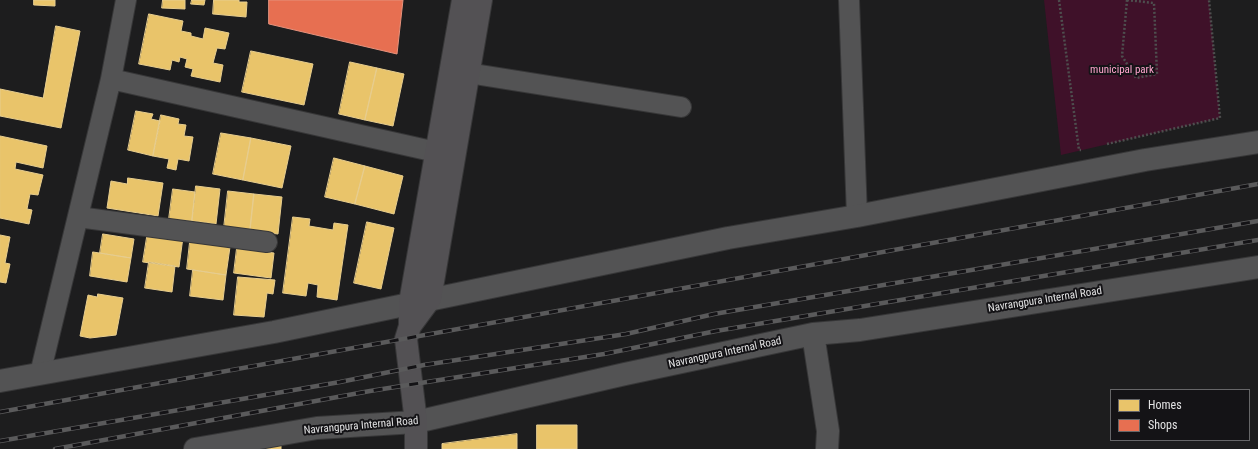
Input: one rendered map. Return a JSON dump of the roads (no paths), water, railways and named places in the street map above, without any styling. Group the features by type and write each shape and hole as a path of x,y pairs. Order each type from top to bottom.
{"main road":[{"path":"420,301 436,152 463,0"},
{"path":"416,449 416,422 406,338 420,301 468,73 481,0"}],"street":[{"path":"40,374 111,79 126,0"},
{"path":"849,0 857,216"},
{"path":"468,73 681,107"},
{"path":"111,79 436,152"},
{"path":"0,381 274,332 728,238 857,216 1145,160 1258,142"},
{"path":"78,217 267,242"},
{"name":"Navrangpura Internal Road","path":"195,449 316,428 416,422 625,374 813,334 860,330 1258,267"},
{"path":"813,334 828,431 827,449"}],"railway":[{"path":"0,412 1258,184"},
{"path":"0,441 340,382 424,365 626,334 714,314 1258,221"},
{"path":"55,449 370,391 604,354 716,331 1258,240"}],"park label":[{"name":"municipal park","path":"1122,70"}]}
